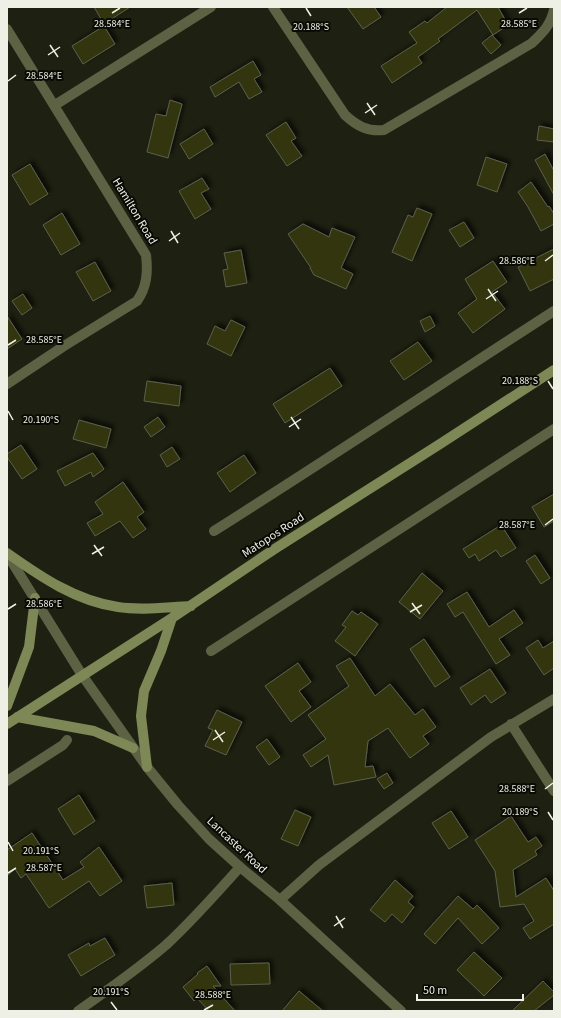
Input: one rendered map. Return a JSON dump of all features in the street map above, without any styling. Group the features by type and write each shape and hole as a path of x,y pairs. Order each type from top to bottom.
{"main road":[{"name":"Matopos Road","path":"7,724 191,606 272,550 554,370"},
{"path":"7,553 38,575 70,593 103,604 138,609 191,606"},
{"path":"7,706 30,647 35,598"},
{"path":"147,766 141,716 144,691 158,660 172,618"},
{"path":"17,717 94,731 133,748"}],"street":[{"path":"55,105 210,7"},
{"path":"273,7 345,115 362,127 375,131 384,130 532,43 551,22 554,10"},
{"name":"Hamilton Road","path":"7,29 146,255 148,267 147,279 143,292 137,301 64,346 7,384"},
{"path":"214,531 302,476 386,419 554,311"},
{"path":"211,651 554,429"},
{"name":"Lancaster Road","path":"7,553 82,675 133,748 178,805 209,839 280,900 401,1011"},
{"path":"280,900 319,865 485,741 554,699"},
{"path":"511,724 554,791"},
{"path":"7,781 63,745 67,740"},
{"path":"79,1011 130,974 166,944 203,908 240,867"}],"building":[{"path":"94,7 130,7 104,24"},
{"path":"347,7 374,7 381,17 363,29"},
{"path":"447,7 498,7 508,25 493,35 477,10 438,39 440,41 418,57 422,63 392,83 381,66 417,43 409,32 425,21 427,23"},
{"path":"104,26 115,44 83,64 72,46"},
{"path":"492,35 501,45 491,54 482,43"},
{"path":"253,61 261,75 254,79 262,92 249,99 239,82 215,97 210,87"},
{"path":"170,100 182,104 168,158 147,152 156,114 166,116"},
{"path":"286,122 296,138 291,141 302,156 287,166 266,135"},
{"path":"539,126 554,129 554,142 537,140"},
{"path":"204,129 213,144 189,159 180,144"},
{"path":"545,154 554,171 554,195 535,160"},
{"path":"486,157 507,164 497,192 477,185"},
{"path":"30,164 48,194 30,205 12,175"},
{"path":"202,178 209,189 201,193 211,209 195,219 179,191"},
{"path":"531,182 554,214 554,224 541,231 518,192"},
{"path":"417,208 432,214 412,261 392,252 408,215 413,217"},
{"path":"62,213 80,244 61,255 43,225"},
{"path":"464,222 474,238 460,247 449,230"},
{"path":"303,224 329,237 332,228 355,237 341,268 353,274 346,289 314,275 311,268 288,234"},
{"path":"554,249 554,279 530,291 518,267"},
{"path":"241,250 247,283 226,287 223,270 228,269 224,253"},
{"path":"493,261 507,282 492,292 505,309 473,333 458,313 477,299 465,279"},
{"path":"95,262 111,291 93,301 76,272"},
{"path":"23,294 32,308 22,315 12,301"},
{"path":"7,316 22,339 7,349"},
{"path":"430,316 435,326 425,332 420,321"},
{"path":"231,320 245,327 231,356 207,344 215,326 225,331"},
{"path":"418,342 432,361 404,380 390,361"},
{"path":"330,368 342,386 285,423 273,404"},
{"path":"147,381 181,386 179,406 144,401"},
{"path":"158,417 165,427 151,437 144,427"},
{"path":"79,420 111,429 106,448 73,439"},
{"path":"21,445 37,469 22,479 7,457 7,454"},
{"path":"172,447 180,459 167,467 160,455"},
{"path":"93,453 104,469 93,477 91,472 65,486 57,471"},
{"path":"244,455 256,473 230,492 217,473"},
{"path":"123,482 144,512 137,517 146,529 133,538 120,521 95,536 87,523 103,514 95,502"},
{"path":"554,494 554,521 544,527 532,507"},
{"path":"501,525 516,548 501,557 496,550 479,561 475,554 469,558 463,549"},
{"path":"535,555 550,578 541,584 526,561"},
{"path":"422,573 443,591 420,619 399,602"},
{"path":"467,592 489,627 514,610 523,623 499,639 510,655 496,664 463,612 455,617 447,604"},
{"path":"352,611 358,615 361,612 378,624 355,656 335,641 346,627 342,625"},
{"path":"424,639 450,677 435,687 410,649"},
{"path":"538,640 543,648 554,641 554,668 544,675 526,648"},
{"path":"350,658 375,696 390,684 415,715 423,709 436,727 423,736 429,744 410,758 388,728 368,741 365,767 373,766 376,777 334,785 328,755 311,767 303,755 326,739 308,715 349,686 336,666"},
{"path":"298,663 311,682 299,691 311,707 291,722 265,686"},
{"path":"490,669 506,693 491,703 485,695 471,705 460,688"},
{"path":"217,710 242,722 226,755 205,746 213,730 208,728"},
{"path":"267,739 280,757 269,765 256,747"},
{"path":"387,773 393,783 384,789 377,779"},
{"path":"79,795 95,821 74,835 58,809"},
{"path":"295,810 311,817 298,846 281,839"},
{"path":"451,811 468,837 449,849 432,823"},
{"path":"511,816 528,842 536,837 542,846 535,851 537,855 513,870 516,897 546,878 554,891 554,924 530,939 523,928 534,921 524,904 500,907 495,871 475,840"},
{"path":"32,833 63,880 84,867 80,862 99,847 122,881 100,896 89,881 49,908 26,874 21,878 15,869 7,876 7,850"},
{"path":"395,880 413,896 408,902 414,907 402,923 392,914 385,922 370,910"},
{"path":"172,883 174,905 147,908 144,886"},
{"path":"458,896 473,909 477,905 499,928 482,944 458,918 435,944 424,934"},
{"path":"105,938 115,955 81,976 68,955 89,943 90,946"},
{"path":"474,952 502,978 484,996 457,970"},
{"path":"269,963 270,984 231,985 230,964"},
{"path":"207,966 221,986 213,986 235,1011 209,1011 197,998 194,1001 183,987 198,974 197,973"},
{"path":"543,981 554,992 554,995 534,1011 512,1011"},
{"path":"299,991 323,1011 282,1011"}]}
